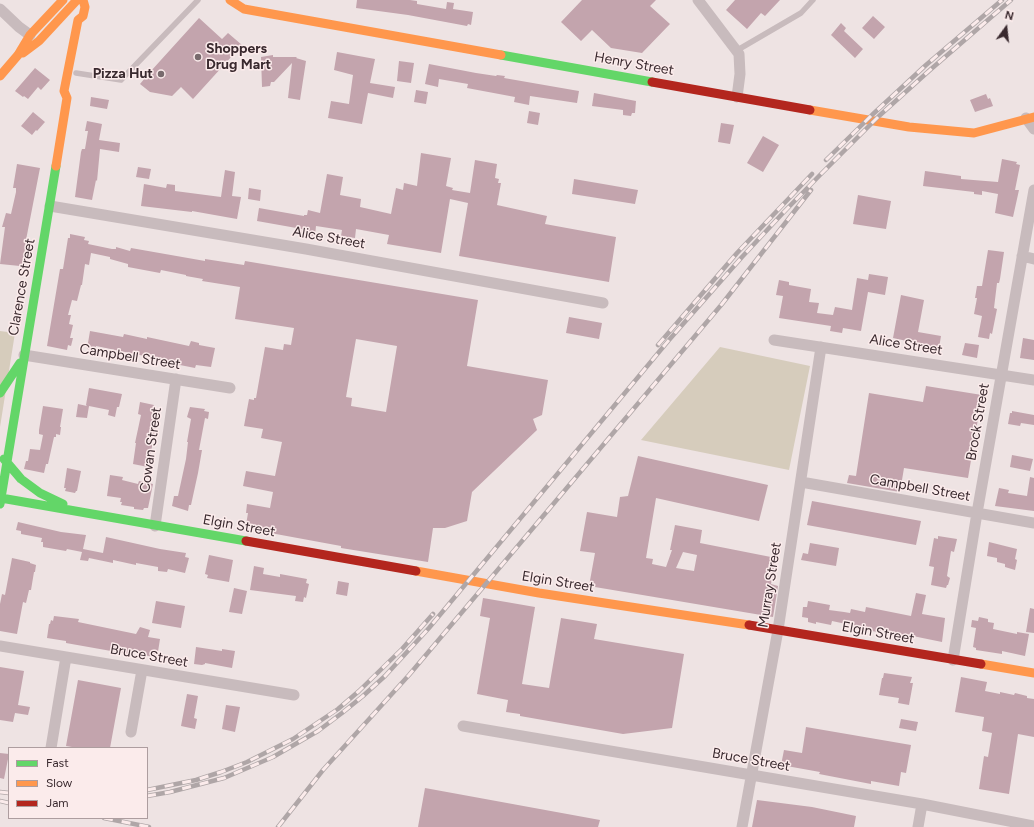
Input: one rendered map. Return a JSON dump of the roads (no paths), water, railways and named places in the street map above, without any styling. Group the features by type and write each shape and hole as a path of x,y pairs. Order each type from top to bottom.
{"main road":[{"path":"0,76 18,55 30,35 63,0"},
{"path":"18,55 39,42 77,0"},
{"name":"Clarence Street","path":"67,98 73,93 85,22 83,16 85,7 83,0"},
{"name":"Henry Street","path":"230,0 244,9 772,104 911,127 974,133 1030,118"},
{"name":"Clarence Street","path":"0,499 67,98 64,91 78,20 83,16"},
{"path":"0,393 24,355"},
{"name":"Elgin Street","path":"0,452 6,464 21,479 40,493 78,512"},
{"name":"Elgin Street","path":"0,499 362,561 539,594 778,630 1034,673"}],"street":[{"path":"698,0 739,54 740,74 737,97"},
{"path":"0,9 30,35"},
{"path":"1030,118 1034,129"},
{"name":"Brock Street","path":"953,660 977,513 1034,190"},
{"name":"Alice Street","path":"50,206 299,248 603,303"},
{"path":"1022,256 1034,258"},
{"name":"Alice Street","path":"774,340 1034,380"},
{"name":"Murray Street","path":"742,827 778,630 821,347"},
{"name":"Campbell Street","path":"24,355 230,388"},
{"name":"Cowan Street","path":"155,526 176,379"},
{"name":"Campbell Street","path":"801,482 1034,523"},
{"name":"Bruce Street","path":"0,646 294,695"},
{"path":"51,747 66,657"},
{"path":"131,732 142,670"},
{"name":"Bruce Street","path":"463,726 922,804 1034,826"},
{"path":"918,827 922,804"}],"lane":[{"path":"76,73 121,80 198,0"},
{"path":"739,54 741,48 801,13 814,0"}],"railway":[{"path":"826,160 926,65 1002,0"},
{"path":"148,796 170,792 224,778 273,757 318,731 363,696 385,676 429,628 669,340 742,257 782,214 879,116 1011,0"},
{"path":"658,345 737,253 812,174"},
{"path":"278,827 323,770 409,675 722,304 811,190"},
{"path":"148,790 196,780 221,772 247,762 293,739 338,709 359,691 402,649 433,614"},
{"path":"0,792 8,793"},
{"path":"0,801 8,803"},
{"path":"109,819 149,827"}],"place":[{"name":"Shoppers Drug Mart","path":"198,57"},
{"name":"Pizza Hut","path":"161,74"}]}
